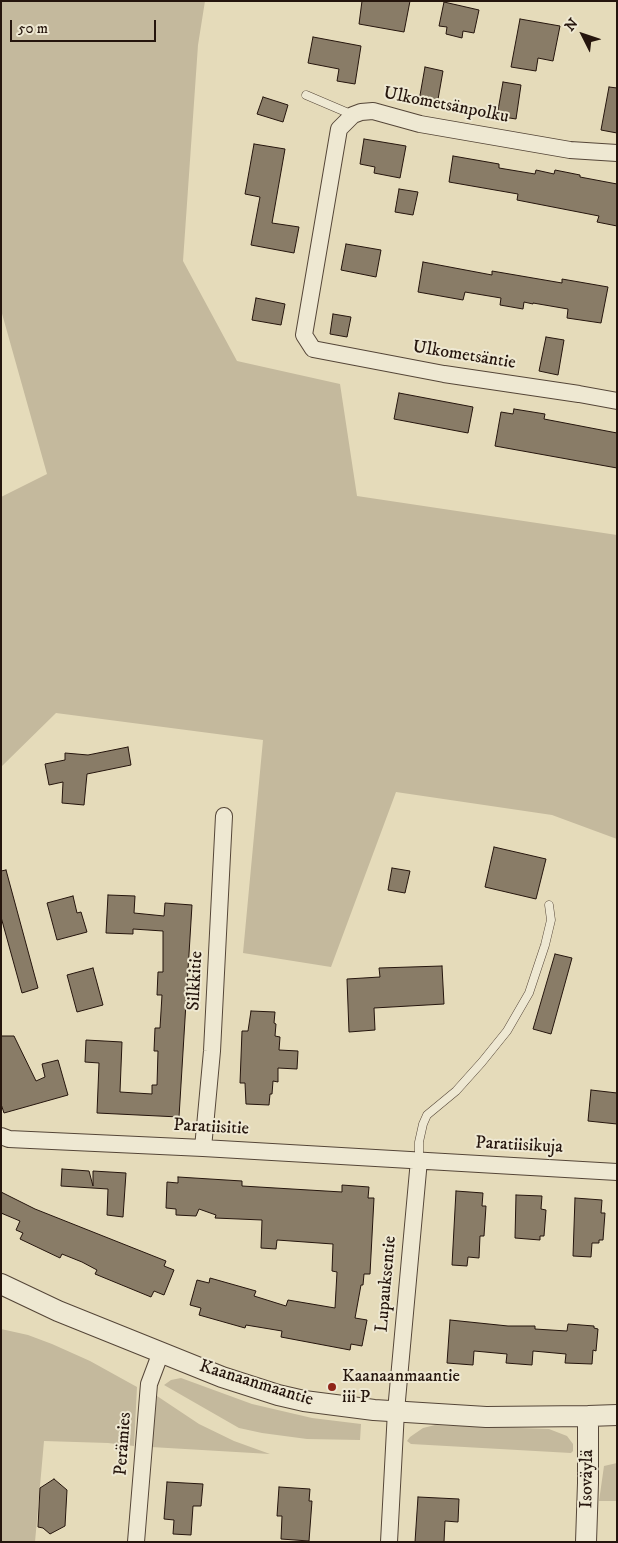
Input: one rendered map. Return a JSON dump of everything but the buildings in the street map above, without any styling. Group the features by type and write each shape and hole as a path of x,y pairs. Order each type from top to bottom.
{"street":[{"name":"Ulkometsänpolku","path":"353,115 373,111 420,124 551,147 617,153"},
{"name":"Ulkometsäntie","path":"353,115 339,129 304,335 314,350 444,374 617,401"},
{"name":"Silkkitie","path":"203,1148 212,1051 224,816"},
{"name":"Paratiisitie","path":"1,1136 9,1139 418,1160"},
{"name":"Paratiisikuja","path":"418,1160 617,1172"},
{"name":"Lupauksentie","path":"396,1411 418,1160"},
{"name":"Kaanaanmaantie","path":"1,1284 58,1311 222,1377 278,1395 304,1401 396,1411 486,1417 617,1415"},
{"name":"Perämies","path":"136,1542 149,1384 161,1352"},
{"path":"389,1542 396,1411"},
{"name":"Isoväylä","path":"586,1542 588,1416"}],"lane":[{"path":"306,96 353,115"},
{"path":"418,1160 419,1142 423,1124 428,1114 456,1091 482,1062 507,1031 529,993 551,920 548,905"}],"shaded area":[{"path":"1,1 205,1 198,45 183,261 237,361 340,384 357,496 617,535 617,839 552,815 396,792 331,967 243,953 263,740 56,713 1,767 1,497 47,474 1,310"},
{"path":"1,1329 28,1335 52,1344 90,1361 137,1387 134,1446 108,1443 44,1441 35,1542 1,1542"},
{"path":"181,1378 252,1404 312,1418 361,1424 360,1440 307,1439 239,1428 164,1385 171,1380"},
{"path":"157,1396 199,1424 234,1441 270,1454 151,1447"},
{"path":"435,1425 549,1429 567,1436 573,1444 573,1451 571,1453 411,1444 407,1441 423,1428"},
{"path":"617,1463 617,1501 599,1501 604,1466"}],"place":[{"name":"Kaanaanmaantie iii P","path":"332,1387"}]}
